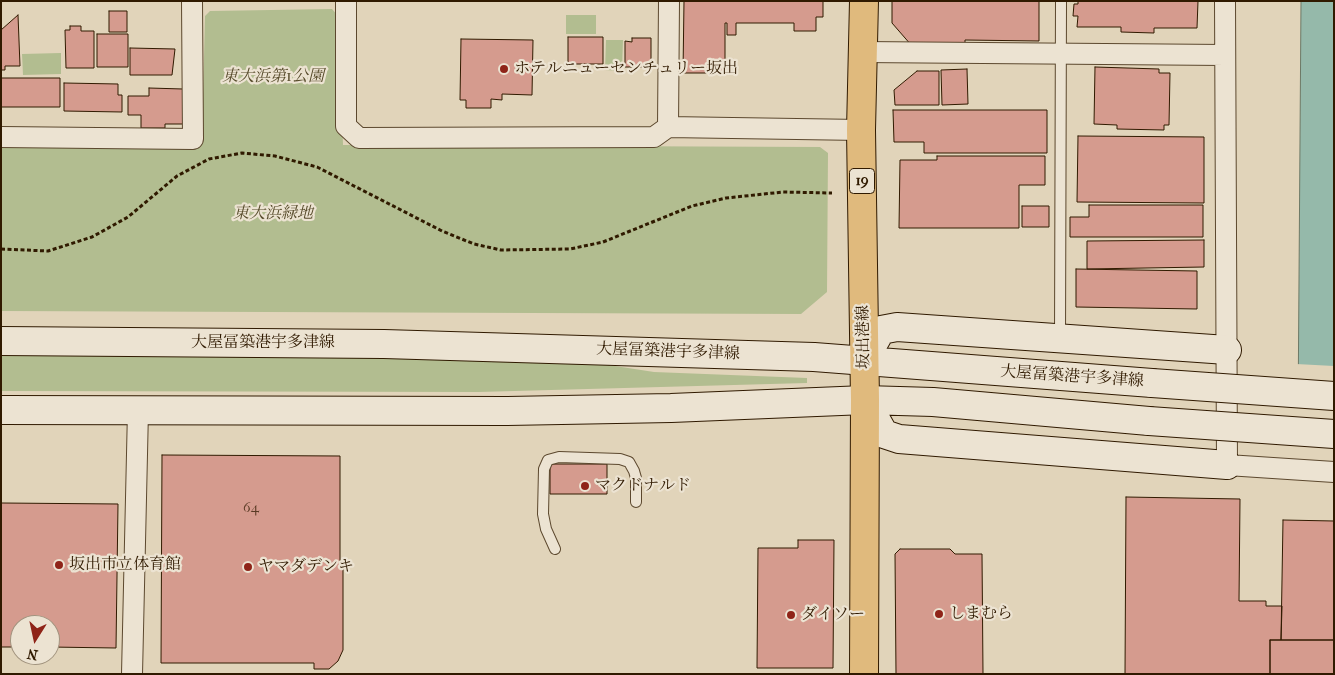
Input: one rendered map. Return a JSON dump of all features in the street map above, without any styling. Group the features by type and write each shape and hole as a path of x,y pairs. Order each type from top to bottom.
{"main road":[{"name":"坂出港線","path":"864,1 861,130 865,400 864,674"},
{"path":"864,360 881,330 897,327 1227,350"},
{"name":"大屋冨築港宇多津線","path":"1,341 384,344 814,357 1334,396"},
{"path":"865,400 884,434 899,439 1227,465"},
{"path":"1,410 507,411 671,408 865,400 933,402 1149,421 1334,434"}],"street":[{"path":"1,137 193,138 192,1"},
{"path":"346,1 346,126 359,138 654,137 668,128 861,130"},
{"path":"668,128 669,1"},
{"path":"1226,1 1227,465 1334,472"},
{"path":"862,52 1225,55"},
{"path":"132,674 138,410"}],"lane":[{"path":"1060,338 1061,1"},
{"path":"555,549 546,529 543,514 544,469 548,460 559,457 603,458 620,459 629,462 636,478 636,502"}],"path":[{"path":"1,249 48,251 92,237 128,217 177,176 209,159 242,153 275,156 316,167 442,231 474,244 501,250 570,250 603,242 692,206 726,198 784,192 832,193"}],"green space":[{"name":"東大浜緑地","path":"332,9 339,17 343,145 820,147 828,153 827,292 801,314 1,311 1,143 202,143 205,16 210,11"},
{"path":"566,15 596,15 596,34 566,34"},
{"path":"606,40 623,40 622,71 605,70"},
{"path":"61,53 61,74 23,75 22,54"},
{"path":"1,353 481,355 589,362 654,372 807,378 807,383 478,392 1,391"}],"shaded area":[{"path":"1301,1 1334,1 1334,422 1298,419"}],"pier":[{"path":"1296,364 1334,366 1334,424 1295,419"}],"building":[{"path":"684,1 823,1 823,17 816,17 816,31 794,31 794,23 736,23 736,35 727,35 727,23 725,23 725,73 683,73"},
{"path":"892,1 1039,1 1039,41 965,40 965,46 912,46 892,23"},
{"path":"1078,1 1198,1 1197,28 1154,28 1154,33 1121,32 1121,27 1077,27 1078,16 1073,16 1074,4 1078,4"},
{"path":"109,11 127,11 127,32 109,32"},
{"path":"18,15 20,66 5,66 5,70 1,70 1,30"},
{"path":"70,26 81,26 81,31 94,31 94,68 66,68 65,30 70,30"},
{"path":"97,34 128,34 128,67 97,67"},
{"path":"568,37 603,37 603,64 568,64"},
{"path":"632,38 651,38 651,67 625,67 625,41 632,42"},
{"path":"461,39 533,40 532,95 502,94 502,100 491,99 491,108 466,108 466,100 460,100"},
{"path":"130,48 175,49 172,75 130,75"},
{"path":"1095,67 1159,69 1159,73 1170,73 1169,125 1164,125 1164,130 1117,129 1117,125 1094,124"},
{"path":"967,69 968,104 942,105 941,70"},
{"path":"917,71 939,71 939,105 895,105 894,90"},
{"path":"1,78 60,78 60,107 1,107"},
{"path":"64,83 118,84 118,95 122,95 122,112 64,111"},
{"path":"149,88 183,89 183,124 165,124 165,128 141,128 141,115 128,115 128,96 149,96"},
{"path":"893,110 1047,110 1047,153 924,153 924,142 894,142"},
{"path":"1078,136 1204,137 1204,203 1077,202"},
{"path":"937,156 1045,156 1045,185 1019,185 1019,228 899,228 900,160 937,160"},
{"path":"1089,205 1203,205 1203,237 1070,237 1070,217 1089,217"},
{"path":"1022,206 1049,206 1049,227 1022,227"},
{"path":"1204,240 1204,267 1087,269 1087,241"},
{"path":"1076,269 1197,271 1197,309 1076,307"},
{"path":"162,455 340,456 340,563 343,563 343,650 338,661 329,669 314,669 314,663 161,663"},
{"path":"550,464 607,464 607,494 550,494"},
{"path":"1126,497 1240,499 1239,601 1266,601 1266,606 1282,606 1281,640 1270,640 1270,674 1125,674"},
{"name":"坂出市立体育館","path":"1,503 118,504 116,648 60,647 60,615 10,615 10,647 1,647"},
{"path":"1283,520 1334,521 1334,640 1281,640"},
{"path":"798,540 834,540 833,668 757,668 758,548 798,548"},
{"name":"しまむら","path":"900,549 950,549 955,554 982,554 983,674 896,674 895,554"},
{"path":"1270,640 1334,640 1334,674 1270,674"}],"place":[{"name":"ホテルニューセンチュリー坂出","path":"504,69"},
{"name":"マクドナルド","path":"585,486"},
{"name":"坂出市立体育館","path":"59,565"},
{"name":"ヤマダデンキ","path":"248,567"},
{"name":"しまむら","path":"939,614"},
{"name":"ダイソー","path":"791,615"}],"park label":[{"name":"東大浜第1公園","path":"273,77"}]}
